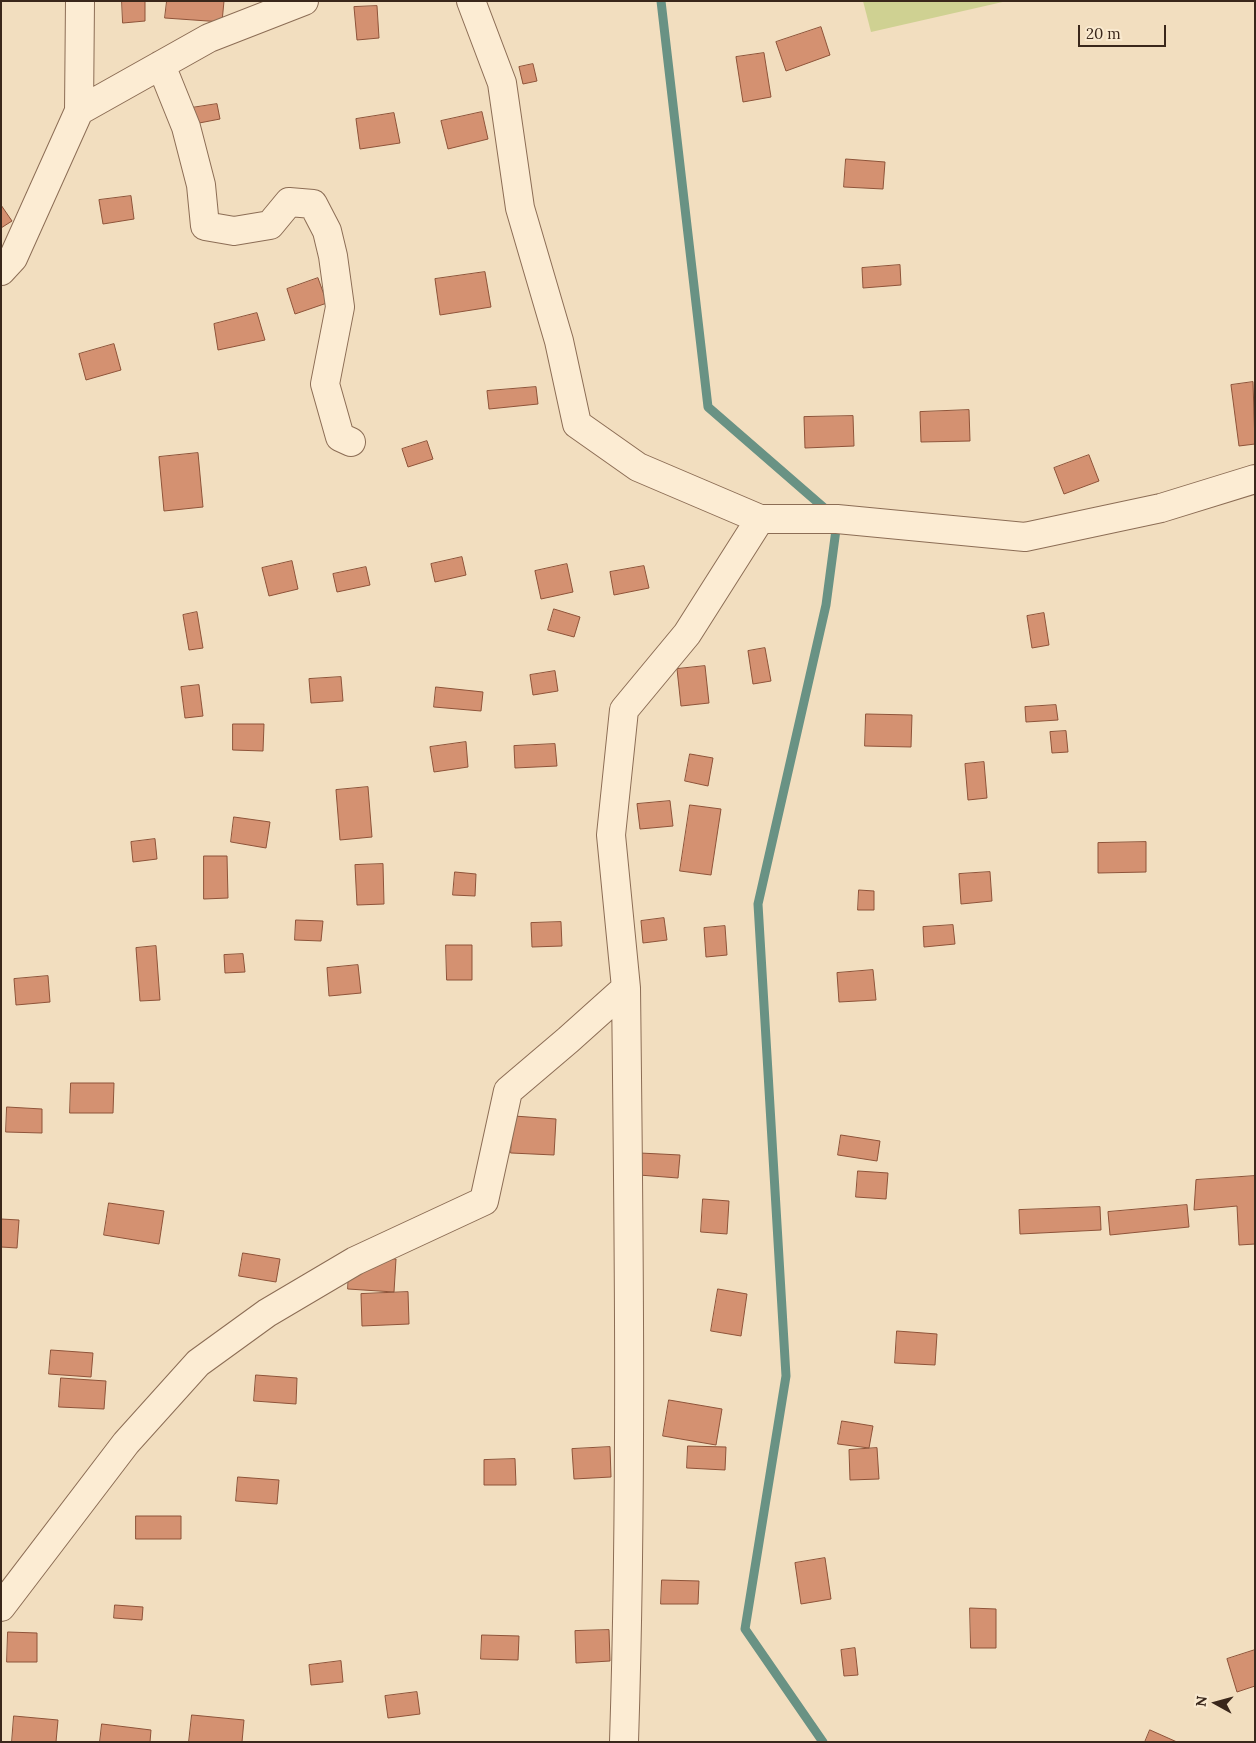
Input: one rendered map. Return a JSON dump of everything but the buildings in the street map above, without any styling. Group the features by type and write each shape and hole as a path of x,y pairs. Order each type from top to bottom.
{"street":[{"path":"1,271 13,258 79,111 80,1"},
{"path":"79,111 209,38 304,1"},
{"path":"471,1 502,83 520,208 559,341 577,424 638,467 760,519 837,519 1025,537 1161,508 1255,479"},
{"path":"161,66 186,127 201,185 205,226 234,231 270,224 289,202 313,204 327,230 333,256 340,307 325,384 340,437 351,442"},
{"path":"624,1742 628,1622 629,1297 626,988 611,835 624,710 687,634 760,519"},
{"path":"1,1607 126,1443 198,1363 267,1313 355,1261 484,1202 508,1091 626,988"}],"green space":[{"path":"863,1 1007,1 871,32"}],"waterway":[{"path":"661,1 708,407 830,513"},
{"path":"823,1742 745,1629 786,1376 758,904 826,605 837,522"}]}
